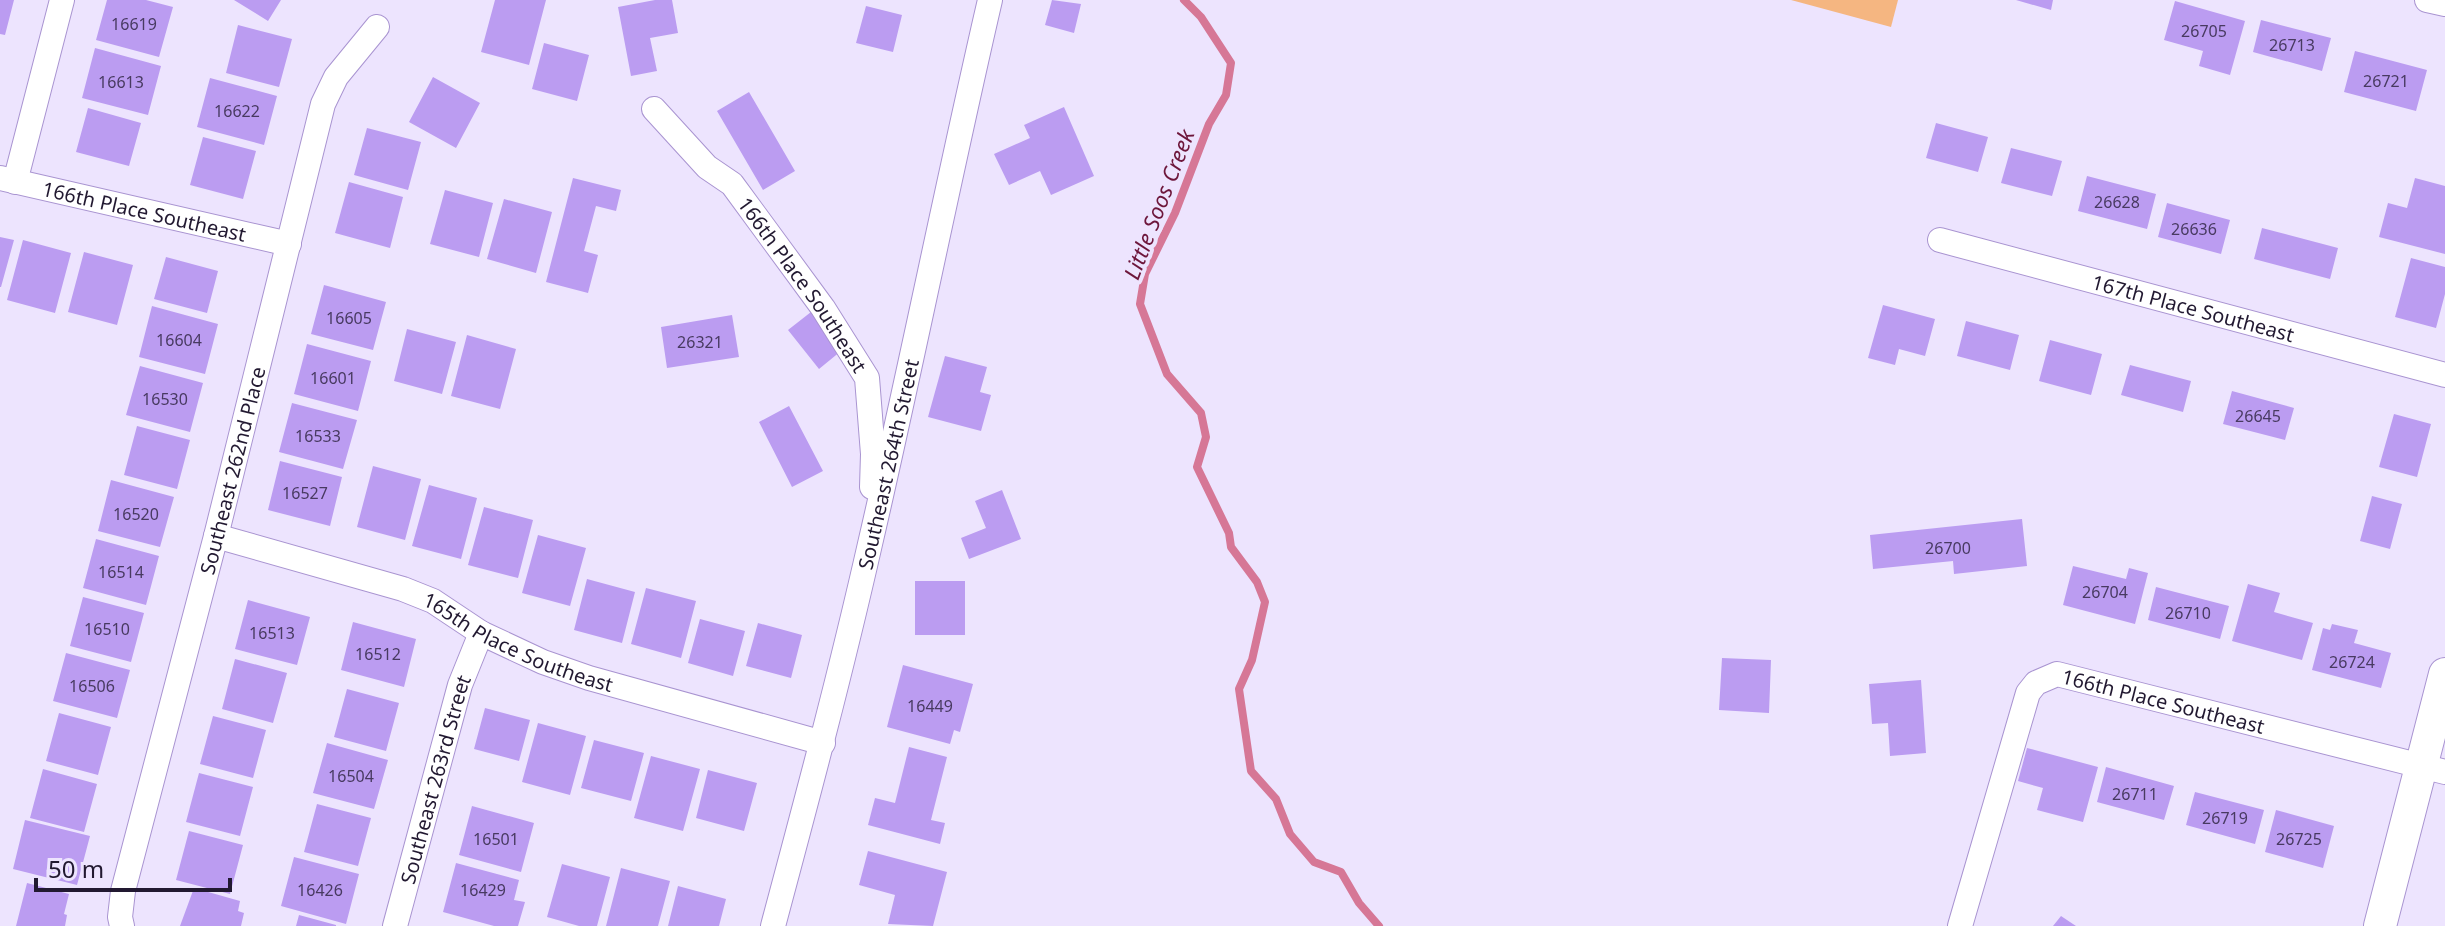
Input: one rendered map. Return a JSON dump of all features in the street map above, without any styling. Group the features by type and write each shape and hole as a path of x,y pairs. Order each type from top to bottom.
{"street":[{"path":"8,180 62,0"},
{"name":"Southeast 264th Street","path":"773,926 823,743 870,545 990,0"},
{"path":"2427,0 2445,4"},
{"name":"Southeast 262nd Place","path":"122,926 123,891 216,536 323,104 336,77 377,27"},
{"name":"166th Place Southeast","path":"654,109 707,167 732,184 823,308 867,378 873,454 870,545"},
{"name":"166th Place Southeast","path":"8,180 289,244"},
{"name":"167th Place Southeast","path":"1940,240 2445,375"},
{"name":"165th Place Southeast","path":"216,536 403,589 433,601 481,633 543,662 589,678 823,743"},
{"name":"Southeast 263rd Street","path":"395,926 460,685 481,633"},
{"name":"166th Place Southeast","path":"1960,926 2028,693 2036,683 2057,674 2433,769"},
{"path":"2380,926 2433,769 2445,674"}],"shaded area":[{"path":"1791,0 1898,0 1891,27"}],"building":[{"path":"0,0 14,0 5,35 0,34"},
{"path":"107,0 146,0 173,7 159,57 96,40"},
{"path":"234,0 281,0 268,21"},
{"path":"495,0 546,0 529,65 481,52"},
{"path":"672,0 678,33 650,38 657,71 631,76 618,7"},
{"path":"1052,0 1081,4 1074,33 1045,25"},
{"path":"2016,0 2053,0 2051,10"},
{"path":"2175,1 2245,21 2230,75 2199,66 2203,51 2164,40"},
{"path":"866,6 902,15 893,52 856,43"},
{"path":"2261,20 2331,38 2322,71 2253,52"},
{"path":"238,25 292,39 279,87 226,73"},
{"path":"544,43 589,55 577,101 532,89"},
{"path":"95,48 161,66 148,115 82,98"},
{"path":"2355,51 2427,70 2416,111 2344,92"},
{"path":"433,77 480,103 456,148 409,122"},
{"path":"210,78 277,96 264,145 197,127"},
{"path":"749,92 795,171 763,190 717,111"},
{"path":"1064,107 1094,176 1051,195 1040,171 1009,185 994,154 1030,138 1024,125"},
{"path":"88,108 141,123 129,166 76,152"},
{"path":"1936,123 1988,137 1978,172 1926,158"},
{"path":"367,128 421,142 408,190 354,175"},
{"path":"203,137 256,151 243,199 190,185"},
{"path":"2011,148 2062,161 2052,196 2001,183"},
{"path":"2087,176 2156,194 2147,229 2078,211"},
{"path":"573,178 621,190 616,211 596,206 584,251 598,255 588,293 546,282"},
{"path":"2415,178 2445,186 2445,254 2379,237 2388,203 2407,208"},
{"path":"349,182 403,197 390,248 335,233"},
{"path":"445,190 493,203 479,257 430,244"},
{"path":"504,199 552,212 536,273 487,259"},
{"path":"2167,203 2230,220 2221,254 2158,237"},
{"path":"2262,228 2338,248 2330,279 2254,259"},
{"path":"0,237 14,240 1,287 0,287"},
{"path":"23,240 71,253 55,313 7,300"},
{"path":"84,252 133,265 117,325 68,312"},
{"path":"166,257 218,271 207,313 154,299"},
{"path":"2411,258 2445,267 2445,294 2436,328 2395,317"},
{"path":"324,285 386,302 373,350 311,334"},
{"path":"1883,305 1935,319 1925,356 1899,349 1895,365 1868,358"},
{"path":"152,306 218,324 205,374 139,357"},
{"path":"811,312 841,351 819,369 788,330"},
{"path":"732,315 739,357 667,368 661,327"},
{"path":"1966,321 2019,335 2010,370 1957,356"},
{"path":"407,329 456,342 442,394 394,381"},
{"path":"467,335 516,349 500,409 451,396"},
{"path":"2050,340 2102,354 2091,395 2039,381"},
{"path":"307,344 371,361 358,411 294,394"},
{"path":"945,356 987,367 980,392 991,395 981,431 928,417"},
{"path":"2130,365 2191,381 2183,412 2121,395"},
{"path":"140,366 203,383 190,432 126,415"},
{"path":"2232,391 2294,408 2285,440 2223,424"},
{"path":"292,403 357,420 343,469 279,452"},
{"path":"789,406 823,471 792,487 759,422"},
{"path":"2394,414 2431,424 2417,477 2379,467"},
{"path":"137,426 190,440 177,489 124,475"},
{"path":"280,461 342,477 330,526 268,510"},
{"path":"373,466 421,479 405,540 357,527"},
{"path":"111,480 174,497 160,547 98,531"},
{"path":"429,485 477,498 461,559 412,546"},
{"path":"1002,490 1021,539 969,559 961,538 986,528 975,501"},
{"path":"2372,496 2402,504 2390,549 2360,541"},
{"path":"484,507 533,520 518,578 468,565"},
{"path":"2022,519 2027,566 1954,574 1953,561 1873,569 1870,535"},
{"path":"538,535 586,548 570,606 522,593"},
{"path":"96,539 159,556 146,605 83,588"},
{"path":"2073,566 2126,579 2129,568 2148,573 2135,624 2063,605"},
{"path":"587,579 635,592 622,643 574,630"},
{"path":"915,581 965,581 965,635 915,635"},
{"path":"2248,584 2280,593 2274,612 2313,623 2302,660 2232,641"},
{"path":"2156,587 2229,606 2220,639 2148,620"},
{"path":"646,588 696,601 681,658 631,644"},
{"path":"83,597 144,613 131,662 70,646"},
{"path":"248,600 310,617 297,665 235,649"},
{"path":"700,619 745,631 733,676 688,663"},
{"path":"353,622 416,639 404,687 341,670"},
{"path":"758,623 802,635 791,678 746,666"},
{"path":"2332,624 2358,630 2354,643 2391,653 2381,688 2312,670 2323,628 2330,630"},
{"path":"66,653 130,670 117,718 53,701"},
{"path":"1722,658 1771,660 1769,713 1719,710"},
{"path":"235,659 287,673 273,723 222,709"},
{"path":"903,665 973,684 960,732 954,730 950,744 887,727"},
{"path":"1921,680 1926,753 1890,756 1888,723 1872,724 1869,684"},
{"path":"347,689 399,703 386,751 334,737"},
{"path":"485,708 530,720 519,761 474,749"},
{"path":"59,713 111,727 98,775 46,761"},
{"path":"213,716 266,730 253,778 200,764"},
{"path":"538,723 586,736 570,795 522,782"},
{"path":"594,740 644,753 631,801 581,788"},
{"path":"327,743 388,760 374,809 313,793"},
{"path":"909,747 947,757 931,820 945,823 940,844 868,825 875,798 895,803"},
{"path":"2027,748 2098,767 2083,822 2037,810 2043,788 2018,781"},
{"path":"651,756 700,769 683,831 634,818"},
{"path":"2106,767 2174,786 2164,820 2097,802"},
{"path":"43,769 97,784 84,832 30,818"},
{"path":"708,770 757,783 744,831 696,818"},
{"path":"199,773 253,787 240,836 186,822"},
{"path":"2195,792 2264,810 2255,844 2186,825"},
{"path":"317,804 371,818 358,866 304,852"},
{"path":"472,806 534,823 521,872 459,855"},
{"path":"2276,810 2334,826 2323,868 2265,852"},
{"path":"25,820 90,836 77,885 13,869"},
{"path":"189,831 243,845 230,894 176,880"},
{"path":"868,851 947,872 933,926 888,924 895,895 859,885"},
{"path":"294,857 359,874 346,924 281,906"},
{"path":"456,863 519,880 514,900 525,902 518,926 494,926 443,912"},
{"path":"562,864 610,877 597,926 579,926 547,917"},
{"path":"621,868 670,881 658,926 606,926"},
{"path":"27,883 69,894 64,914 67,915 65,926 16,926"},
{"path":"678,886 726,899 719,926 668,926"},
{"path":"194,888 240,901 238,911 244,913 241,926 180,926"},
{"path":"299,915 336,925 336,926 296,926"},
{"path":"2061,916 2076,926 2053,926"}],"waterway":[{"name":"Little Soos Creek","path":"1184,0 1201,17 1231,63 1226,95 1209,124 1175,213 1145,274 1140,304 1167,374 1201,413 1206,437 1197,467 1229,533 1231,547 1257,582 1265,602 1252,660 1239,689 1251,771 1276,799 1290,834 1314,862 1341,872 1359,903 1379,926"}]}
